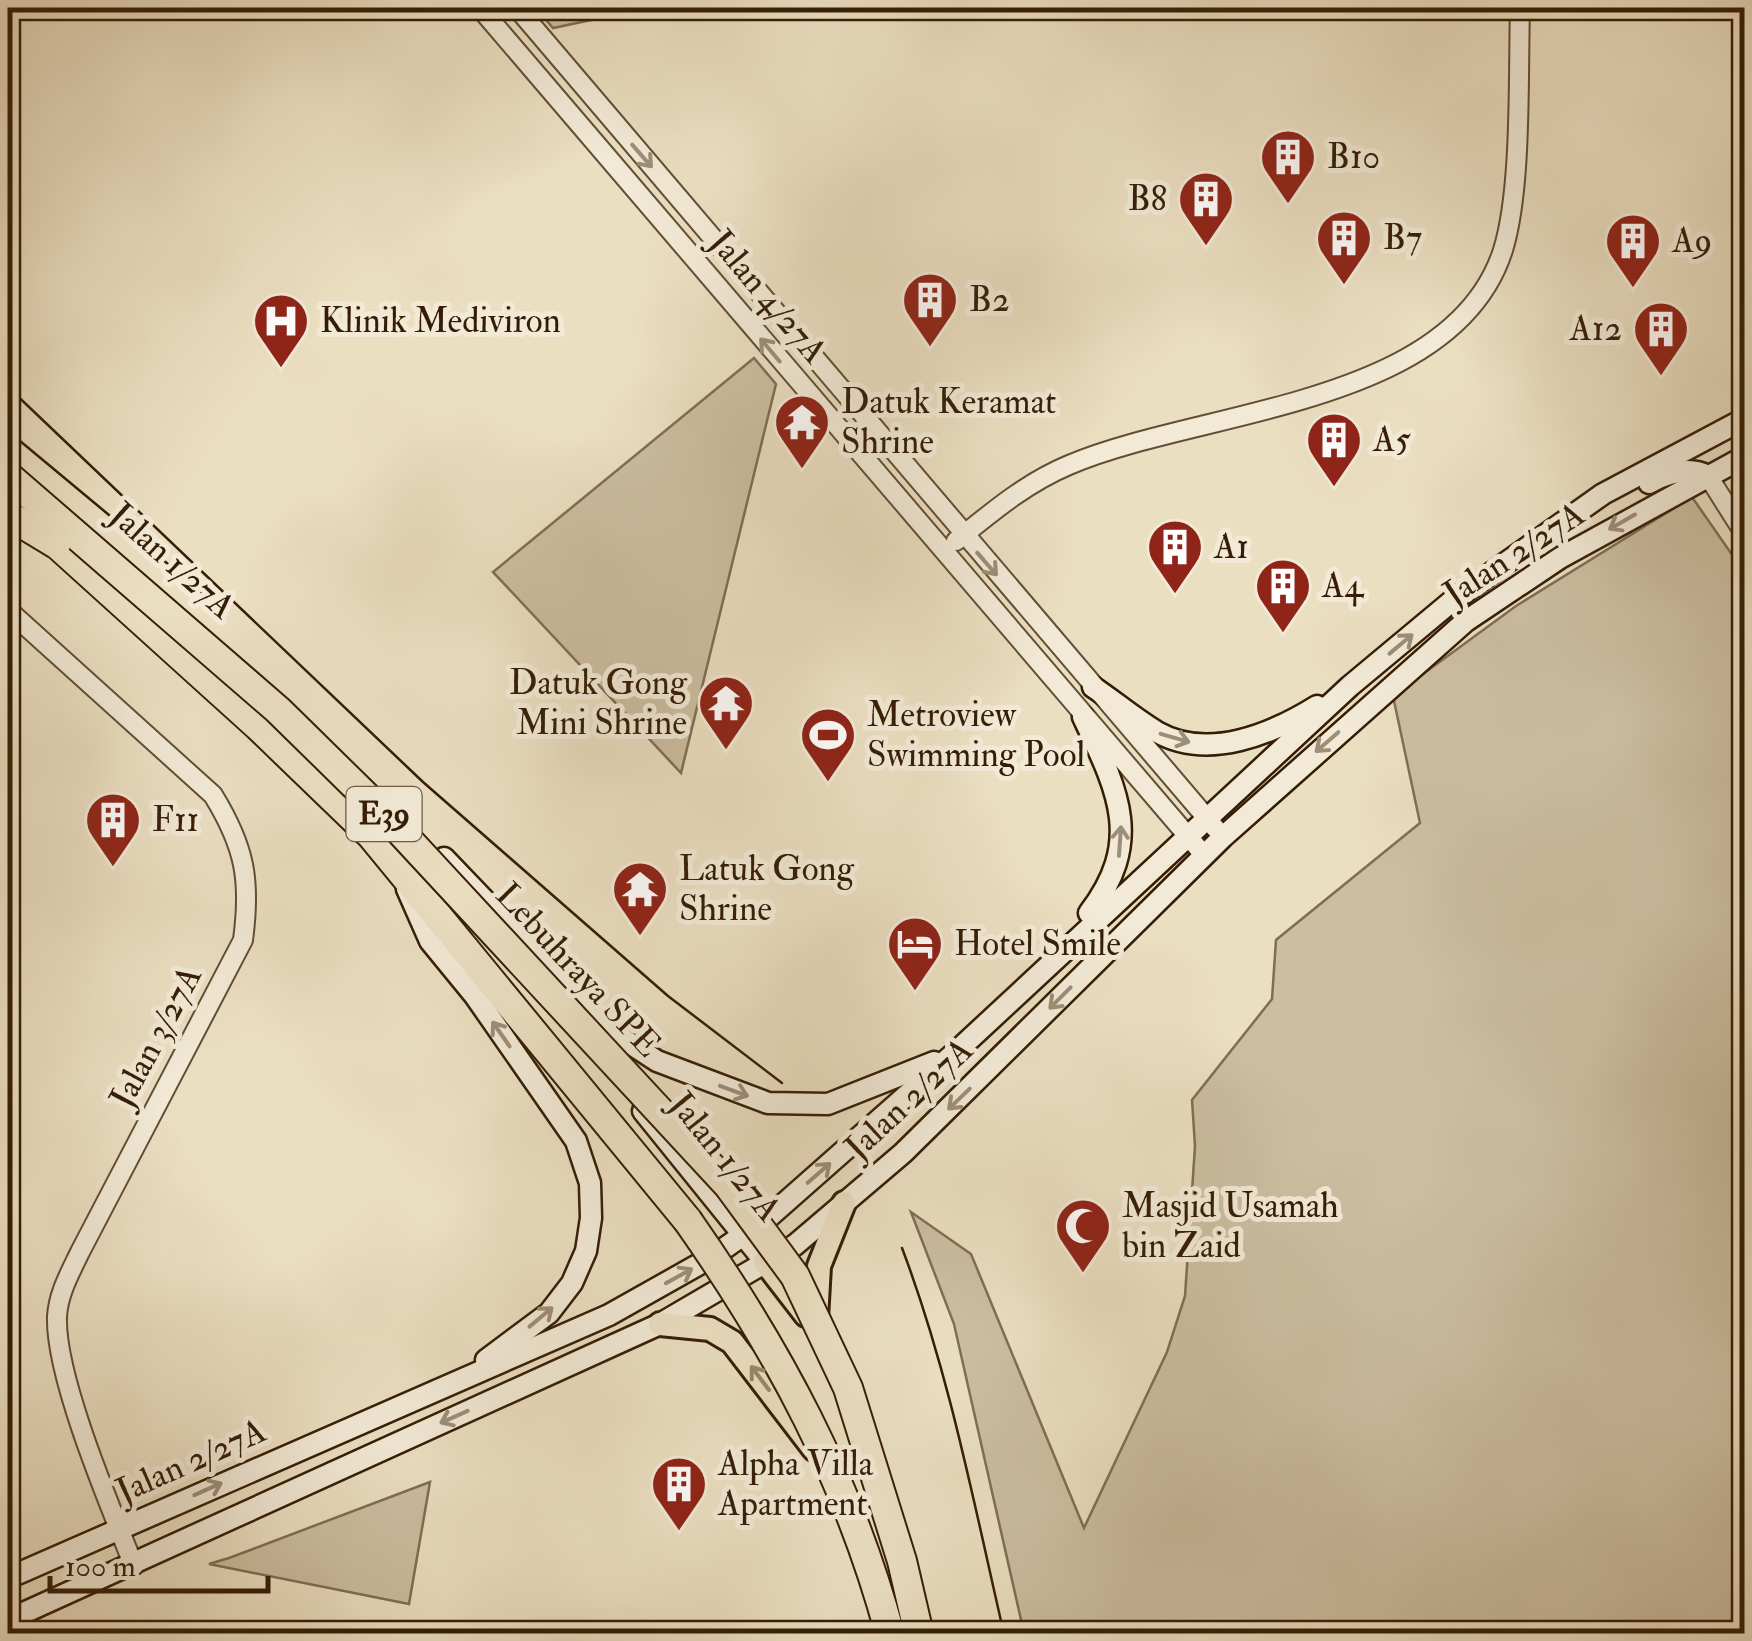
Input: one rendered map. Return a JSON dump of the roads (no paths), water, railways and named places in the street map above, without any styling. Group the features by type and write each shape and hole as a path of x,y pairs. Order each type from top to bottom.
{"highway":[{"name":"Lebuhraya SPE","path":"8,476 278,710 387,817 728,1184 795,1276 848,1388 902,1561 919,1634"},
{"name":"Lebuhraya SPE","path":"8,500 258,726 372,836 688,1221 747,1306 806,1408 874,1572 889,1634"},
{"path":"8,514 56,544"}],"main road":[{"name":"Jalan 2/27A","path":"8,1578 609,1315 712,1257 744,1235 958,1050 1350,686 1452,602 1603,494 1744,419"},
{"path":"1534,547 1665,474 1698,471 1708,476 1713,450 1744,432"},
{"name":"Jalan 2/27A","path":"8,1620 660,1324 795,1245 903,1153 1223,837 1466,621 1560,558 1744,458"},
{"name":"Jalan 1/27A","path":"8,462 302,723 444,858 744,1235 816,1328 856,1389 896,1494 928,1634"},
{"name":"Jalan 1/27A","path":"8,514 348,821 712,1257 811,1399 861,1512 889,1634"},
{"path":"1094,687 1158,732 1178,741 1214,744 1248,739 1300,716 1350,686"},
{"path":"1057,954 1106,890 1118,864 1123,832 1117,795 1084,717"},
{"path":"444,858 608,1029 657,1060 722,1086 768,1103 828,1104 888,1084 958,1050"},
{"path":"406,889 430,941 476,996 576,1141 590,1183 592,1218 586,1251 572,1283 549,1312 464,1377"},
{"path":"816,1328 819,1266 844,1203"},
{"path":"688,1228 714,1225 722,1208"},
{"path":"660,1324 710,1329 732,1342 861,1512"}],"street":[{"name":"Jalan 4/27A","path":"480,8 1204,856"},
{"name":"Jalan 4/27A","path":"516,8 962,536 1223,837"},
{"path":"945,550 1008,498 1070,464 1367,379 1420,352 1454,326 1494,274 1509,227 1520,8"},
{"path":"1708,476 1744,533"},
{"name":"Jalan 3/27A","path":"8,610 213,795 230,822 248,883 243,940 80,1252 64,1286 57,1315 66,1376 132,1561"}],"tram line":[{"path":"8,387 423,782 668,996 782,1083"},
{"path":"8,431 204,594"},
{"path":"902,1248 947,1390 1004,1634"}],"place":[{"name":"B10","path":"1288,206"},
{"name":"B8","path":"1206,248"},
{"name":"B7","path":"1344,287"},
{"name":"A9","path":"1633,290"},
{"name":"B2","path":"930,349"},
{"name":"Klinik Mediviron","path":"281,370"},
{"name":"A12","path":"1661,378"},
{"name":"Datuk Keramat Shrine","path":"802,471"},
{"name":"A5","path":"1334,489"},
{"name":"A1","path":"1175,596"},
{"name":"A4","path":"1283,635"},
{"name":"Datuk Gong Mini Shrine","path":"726,752"},
{"name":"Metroview Swimming Pool","path":"828,784"},
{"name":"F11","path":"113,869"},
{"name":"Latuk Gong Shrine","path":"640,938"},
{"name":"Hotel Smile","path":"915,993"},
{"name":"Masjid Usamah bin Zaid","path":"1083,1275"},
{"name":"Alpha Villa Apartment","path":"679,1533"}]}
